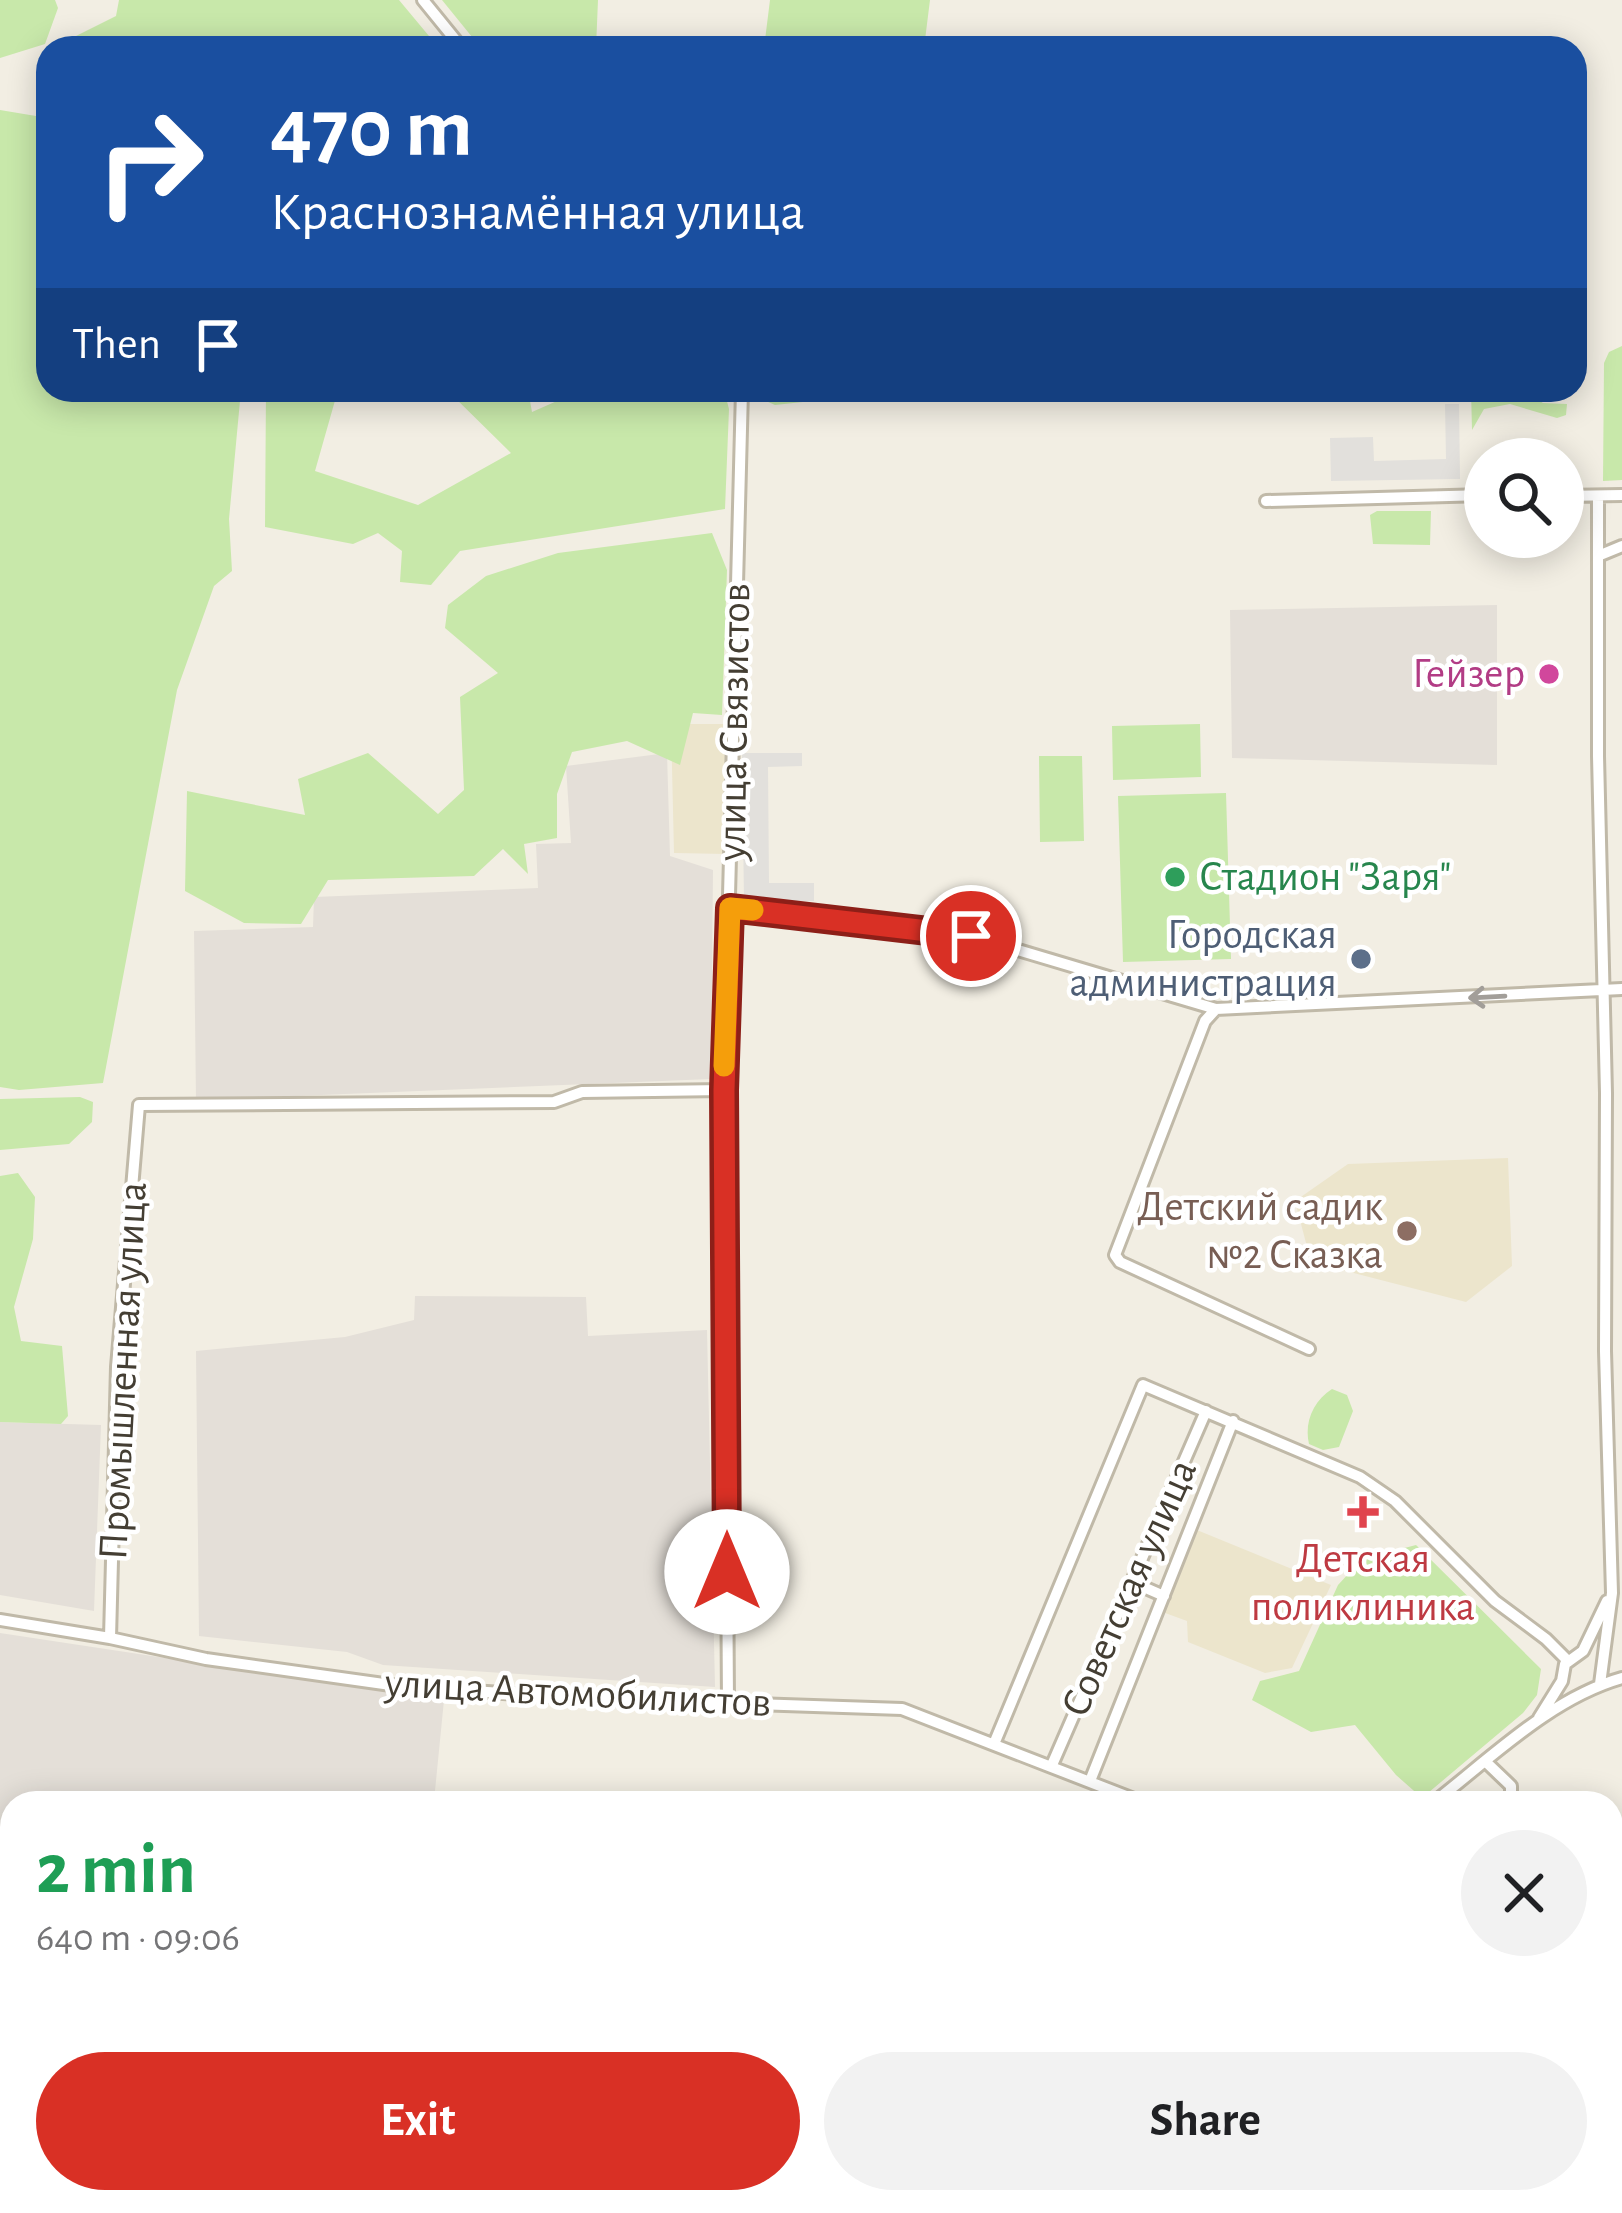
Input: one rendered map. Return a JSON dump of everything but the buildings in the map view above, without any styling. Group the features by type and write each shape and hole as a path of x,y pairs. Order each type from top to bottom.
{"street":[{"path":"424,0 452,36"},
{"name":"улица Связистов","path":"728,1702 724,1090 742,402"},
{"path":"1584,496 1622,495"},
{"path":"1266,501 1464,496"},
{"path":"1598,496 1612,1593 1600,1684"},
{"path":"1598,556 1622,546"},
{"path":"730,908 971,936 1216,1009 1622,989"},
{"path":"1216,1009 1204,1022 1115,1255 1120,1262 1309,1349"},
{"name":"Промышленная улица","path":"110,1638 117,1367 139,1105 554,1102 582,1092 724,1090"},
{"path":"1606,1376 1620,1375"},
{"path":"994,1744 1143,1385 1360,1477 1396,1501 1495,1601 1568,1660"},
{"name":"Советская улица","path":"1052,1765 1206,1411"},
{"path":"1090,1781 1233,1421"},
{"path":"1132,1582 1163,1596"},
{"path":"1537,1721 1568,1660 1583,1651 1612,1593"},
{"name":"улица Автомобилистов","path":"0,1620 206,1659 398,1686 576,1698 902,1709 1115,1791"},
{"path":"1583,1651 1603,1664 1622,1666"},
{"path":"1564,1674 1573,1688 1584,1692"},
{"path":"1449,1791 1537,1721 1584,1692 1622,1678"},
{"path":"1486,1762 1511,1791"}],"shaded area":[{"path":"1445,404 1459,404 1460,479 1331,481 1330,438 1373,437 1374,461 1446,459"},
{"path":"1497,605 1497,765 1232,758 1230,610"},
{"path":"671,724 728,724 726,854 674,853"},
{"path":"667,753 670,856 713,870 711,1079 196,1100 194,931 313,927 314,897 538,888 536,844 571,843 566,766"},
{"path":"742,753 802,753 802,766 768,767 769,883 814,883 814,901 744,901"},
{"name":"Детский садик №2 Сказка","path":"1508,1158 1512,1266 1466,1302 1311,1262 1295,1201 1348,1164"},
{"path":"415,1296 586,1297 588,1336 707,1330 715,1687 383,1665 347,1652 199,1636 196,1351 345,1337 414,1320"},
{"path":"0,1422 101,1425 94,1611 0,1595"},
{"path":"1192,1528 1331,1585 1292,1668 1265,1673 1188,1642 1187,1621 1157,1610"},
{"path":"0,1633 444,1700 435,1791 0,1791"}],"green space":[{"path":"0,0 55,0 58,8 48,36 36,36 36,47 0,58"},
{"path":"119,0 399,0 429,36 76,36 116,16"},
{"path":"442,0 598,0 596,36 471,36"},
{"path":"770,0 930,0 926,36 766,36"},
{"path":"0,110 36,116 36,402 240,402 229,519 232,571 214,586 177,690 103,1083 19,1090 0,1087"},
{"path":"1622,346 1622,480 1603,481 1604,363 1609,352"},
{"path":"266,402 335,402 315,471 418,505 511,453 459,402 530,402 532,412 555,402 727,402 729,409 725,509 460,551 431,585 400,582 402,551 378,533 353,544 265,527"},
{"path":"1471,402 1567,404 1566,415 1557,418 1510,404 1484,409 1472,430"},
{"path":"1431,511 1430,545 1373,544 1370,515"},
{"path":"712,533 727,570 722,715 693,713 680,765 627,741 572,752 557,794 557,838 524,844 528,874 503,849 474,876 328,880 301,924 244,923 185,891 187,791 305,815 298,779 368,753 438,814 464,790 460,697 498,673 445,628 448,605 486,576 558,553"},
{"path":"1200,724 1201,777 1113,780 1112,726"},
{"path":"1039,756 1082,756 1084,841 1040,842"},
{"name":"Стадион \"Заря\"","path":"1226,793 1231,959 1123,962 1118,796"},
{"path":"80,1097 93,1102 92,1122 69,1144 0,1150 0,1099"},
{"path":"18,1173 35,1197 33,1239 14,1307 21,1341 62,1346 68,1416 61,1424 0,1422 0,1176"},
{"path":"1332,1389 1347,1395 1353,1411 1339,1447 1323,1450 1309,1444 1309,1421 1315,1406"},
{"path":"1416,1545 1541,1669 1537,1695 1523,1713 1430,1791 1414,1791 1355,1725 1311,1732 1252,1700 1260,1681 1299,1671 1338,1585 1362,1559"}],"slow traffic":[{"path":"724,1066 730,908 753,910"}],"place":[{"name":"Гейзер","path":"1549,674"},
{"name":"Стадион \"Заря\"","path":"1175,877"},
{"name":"Городская администрация","path":"1361,959"},
{"name":"Детский садик №2 Сказка","path":"1407,1231"},
{"name":"Детская поликлиника","path":"1363,1512"}],"route":[{"path":"727,1572 724,1090 730,908 971,936"}]}
